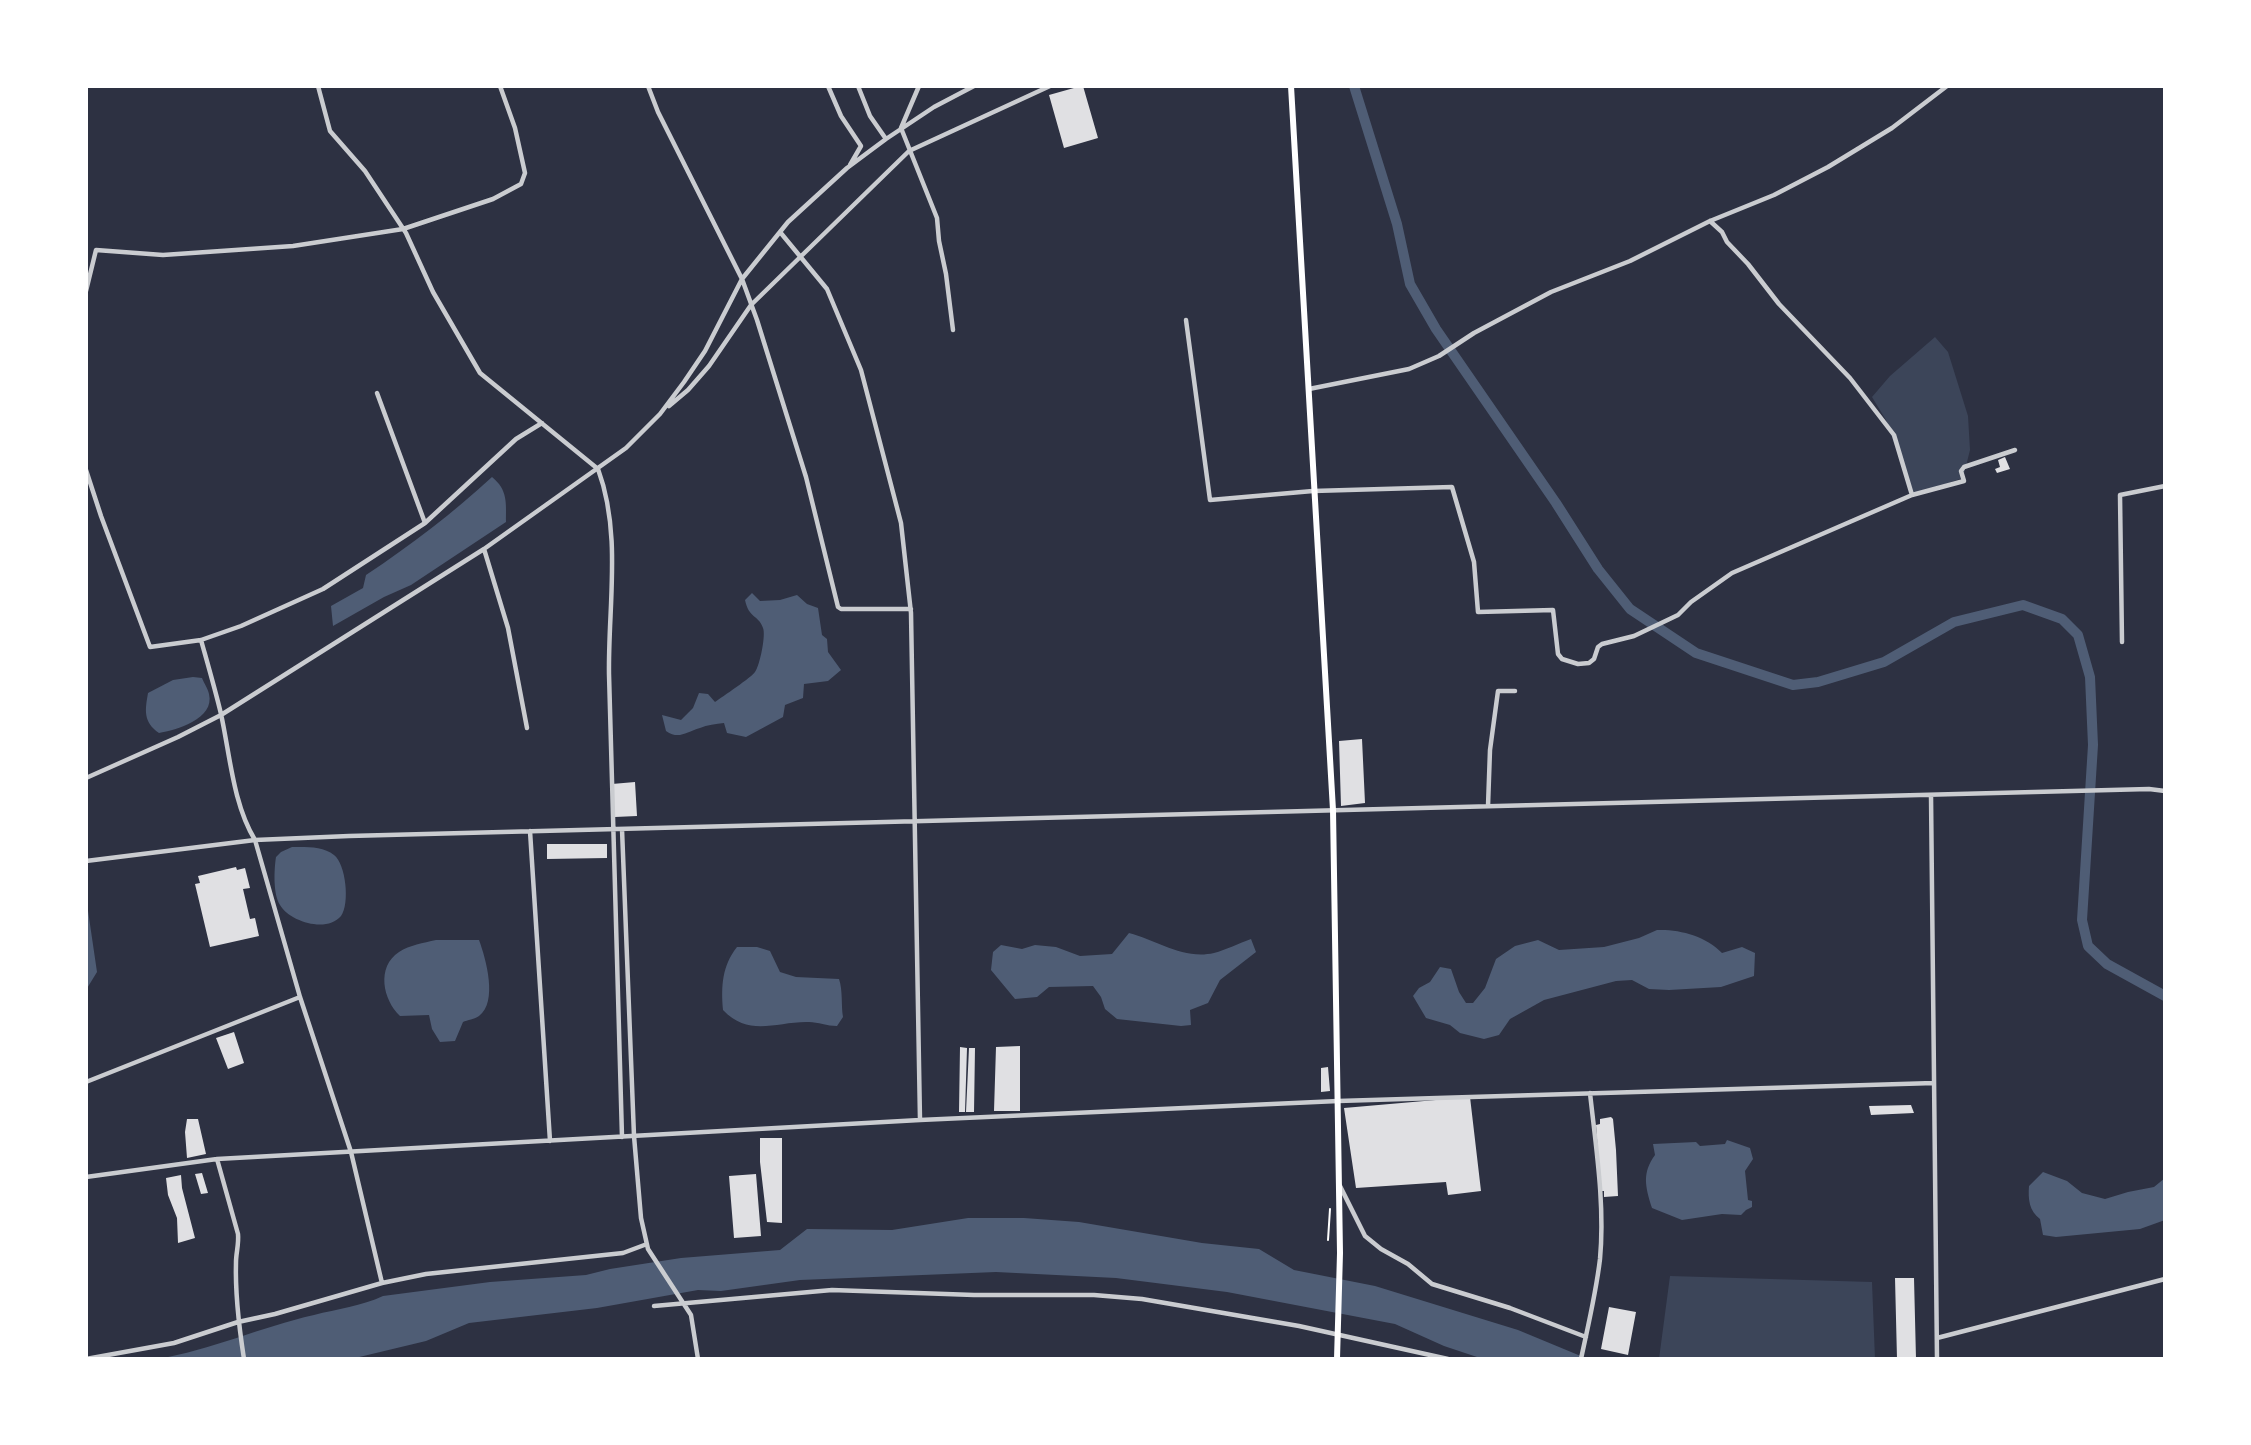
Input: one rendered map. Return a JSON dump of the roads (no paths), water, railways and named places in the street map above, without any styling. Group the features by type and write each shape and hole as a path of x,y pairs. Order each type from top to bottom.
{"main road":[{"path":"1291,86 1333,810 1340,1253 1338,1359"}],"street":[{"path":"318,86 330,131 365,171 403,229 433,292 480,373 598,469 605,487 613,555 608,639 611,829 622,1136"},
{"path":"86,291 96,250 163,254 293,246 403,229 493,199 520,184 525,173 515,128 500,86"},
{"path":"649,86 658,112 742,279 806,477 838,607 911,609"},
{"path":"828,86 841,116 861,146 847,168"},
{"path":"858,86 870,116 886,139"},
{"path":"919,86 901,128 937,218 953,330"},
{"path":"660,414 705,351 742,279 780,232 847,168 901,128 974,86"},
{"path":"86,778 221,715 484,549 598,469 626,448 688,390 709,366 751,305 909,151 1049,86"},
{"path":"1308,389 1409,369 1439,356 1474,333 1552,292 1630,261 1710,221 1774,195 1828,167 1892,128 1947,86"},
{"path":"1710,221 1722,232 1727,242 1779,304 1850,378 1894,435 1912,495"},
{"path":"780,232 827,289 861,370 901,523 911,609 920,1120"},
{"path":"1186,320 1210,500 1313,491 1452,487 1474,562 1478,612 1553,610 1558,654 1562,659 1578,664 1589,663 1594,659 1598,647 1602,644 1634,636 1678,615 1691,602 1731,573 1912,495 1964,481 1961,471 1964,467 2015,450"},
{"path":"377,393 425,523"},
{"path":"86,470 150,648 201,640 241,626 323,589 425,523 516,439 542,423"},
{"path":"2122,642 2120,495 2165,486"},
{"path":"484,549 508,628 527,728"},
{"path":"201,640 221,715 235,785 248,828 255,840 300,997 351,1152 382,1283"},
{"path":"1488,806 1490,750 1499,691 1515,691"},
{"path":"86,861 255,840 2070,791 2165,791"},
{"path":"1931,795 1937,1359"},
{"path":"622,829 634,1136 640,1219 648,1246 691,1315 698,1359"},
{"path":"530,831 550,1141"},
{"path":"86,1082 300,997"},
{"path":"86,1177 217,1159 920,1120 1338,1101 1934,1083"},
{"path":"1581,1359 1600,1257 1601,1202 1590,1093"},
{"path":"217,1159 238,1234 238,1322 244,1359"},
{"path":"1339,1185 1365,1236 1381,1249 1408,1264 1432,1284 1510,1308 1586,1337"},
{"path":"86,1359 174,1343 238,1322 382,1283 426,1274 624,1253 648,1246"},
{"path":"1937,1338 2165,1279"},
{"path":"654,1306 832,1290 1094,1295 1142,1299 1299,1326 1448,1359"}],"waterway":[{"path":"1354,86 1397,224 1410,284 1436,329 1556,503 1598,569 1630,609 1696,653 1793,685 1818,682 1884,662 1954,622 2023,605 2062,619 2078,635 2090,677 2093,745 2082,920 2088,946 2107,964 2165,996"}]}
